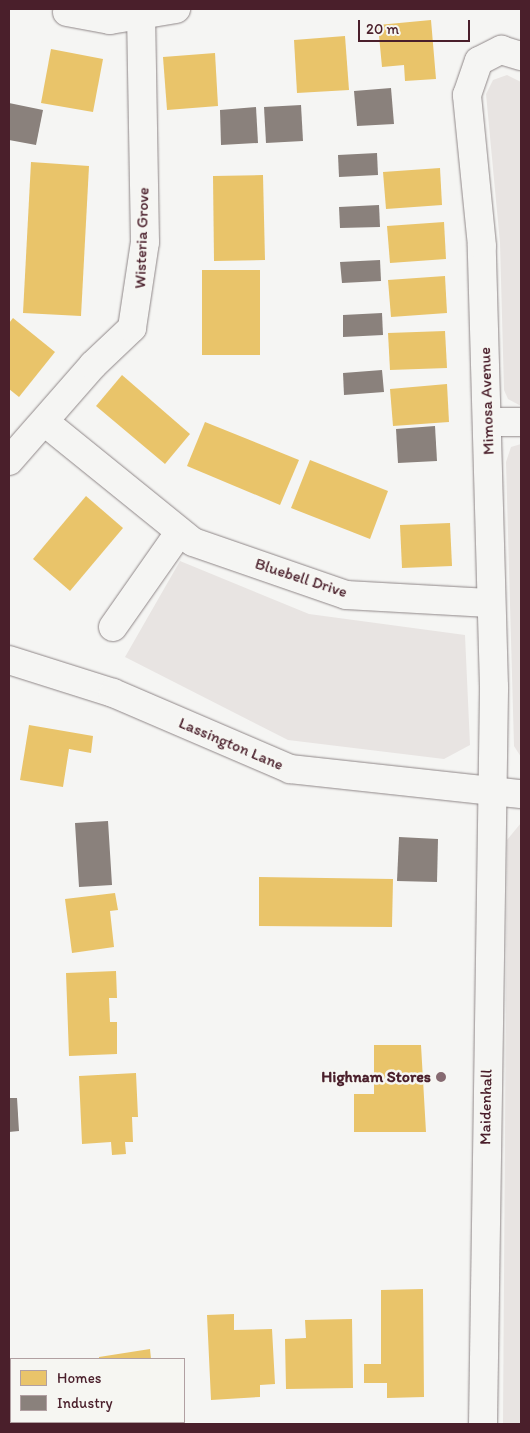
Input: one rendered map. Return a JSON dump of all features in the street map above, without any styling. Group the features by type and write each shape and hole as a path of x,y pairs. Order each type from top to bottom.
{"street":[{"path":"67,12 110,20 141,18 176,9"},
{"name":"Wisteria Grove","path":"9,461 46,423 93,365 132,328 139,304 145,242 141,18"},
{"name":"Mimosa Avenue","path":"490,790 494,687 489,603 489,422 482,246 467,94 479,61 501,50 521,56"},
{"path":"489,422 521,422"},
{"name":"Bluebell Drive","path":"46,423 178,534 346,595 489,603"},
{"path":"113,627 178,534"},
{"name":"Lassington Lane","path":"9,660 113,693 290,769 521,794"},
{"name":"Maidenhall","path":"484,1424 490,790"}],"shaded area":[{"path":"507,75 521,82 521,406 508,399 504,390 500,243 486,94 493,80"},
{"path":"521,444 521,757 514,746 506,462 511,447"},
{"path":"180,561 309,614 465,635 470,745 444,759 288,740 125,657"},
{"path":"521,823 521,1424 503,1424 507,840"}],"building: Homes":[{"path":"431,20 436,79 405,81 404,65 382,67 378,25"},
{"path":"345,36 349,90 297,93 294,40"},
{"path":"51,49 103,59 93,112 41,103"},
{"path":"215,53 218,106 167,110 163,57"},
{"path":"31,162 89,166 81,316 23,313"},
{"path":"440,168 442,205 386,209 383,172"},
{"path":"263,175 265,260 214,261 213,176"},
{"path":"444,222 446,259 390,263 387,226"},
{"path":"202,270 260,270 260,355 202,355"},
{"path":"445,276 447,313 391,317 388,280"},
{"path":"13,318 55,352 19,397 9,389 9,323"},
{"path":"445,331 447,368 390,370 388,333"},
{"path":"122,375 190,434 165,464 96,406"},
{"path":"447,384 449,422 393,426 390,389"},
{"path":"205,422 299,460 280,505 187,466"},
{"path":"310,460 388,491 370,539 291,508"},
{"path":"86,496 123,528 70,591 33,559"},
{"path":"450,523 452,566 402,568 400,525"},
{"path":"29,725 93,736 91,753 69,749 63,787 20,780"},
{"path":"259,877 393,879 392,927 259,926"},
{"path":"115,893 118,910 110,911 114,947 72,953 65,899"},
{"path":"116,971 117,998 109,998 110,1022 117,1022 117,1054 69,1056 66,973"},
{"path":"374,1045 421,1045 426,1132 354,1132 354,1094 374,1094"},
{"path":"136,1073 138,1117 132,1117 133,1142 125,1142 126,1154 112,1155 111,1142 82,1144 79,1076"},
{"path":"423,1289 424,1397 387,1398 387,1383 364,1383 364,1364 381,1364 381,1290"},
{"path":"234,1314 234,1330 272,1329 275,1384 260,1385 260,1397 211,1400 207,1315"},
{"path":"352,1319 353,1388 286,1389 285,1339 306,1338 305,1320"},
{"path":"150,1349 151,1358 99,1358"},
{"path":"9,1380 10,1423 20,1423 9,1424"}],"building: Industry":[{"path":"391,88 394,124 357,126 354,91"},
{"path":"9,103 43,110 36,145 9,140"},
{"path":"301,105 303,141 266,143 264,107"},
{"path":"256,107 258,143 221,145 220,110"},
{"path":"377,153 378,175 339,177 338,155"},
{"path":"379,205 380,227 340,228 339,207"},
{"path":"380,260 381,281 342,283 340,262"},
{"path":"382,313 383,335 343,337 343,315"},
{"path":"382,370 384,392 344,395 343,373"},
{"path":"435,426 437,461 398,463 396,429"},
{"path":"108,821 112,885 79,887 75,823"},
{"path":"399,837 438,839 437,882 397,881"},
{"path":"9,1098 17,1098 19,1131 9,1132"}],"place":[{"name":"Highnam Stores","path":"441,1077"}]}
